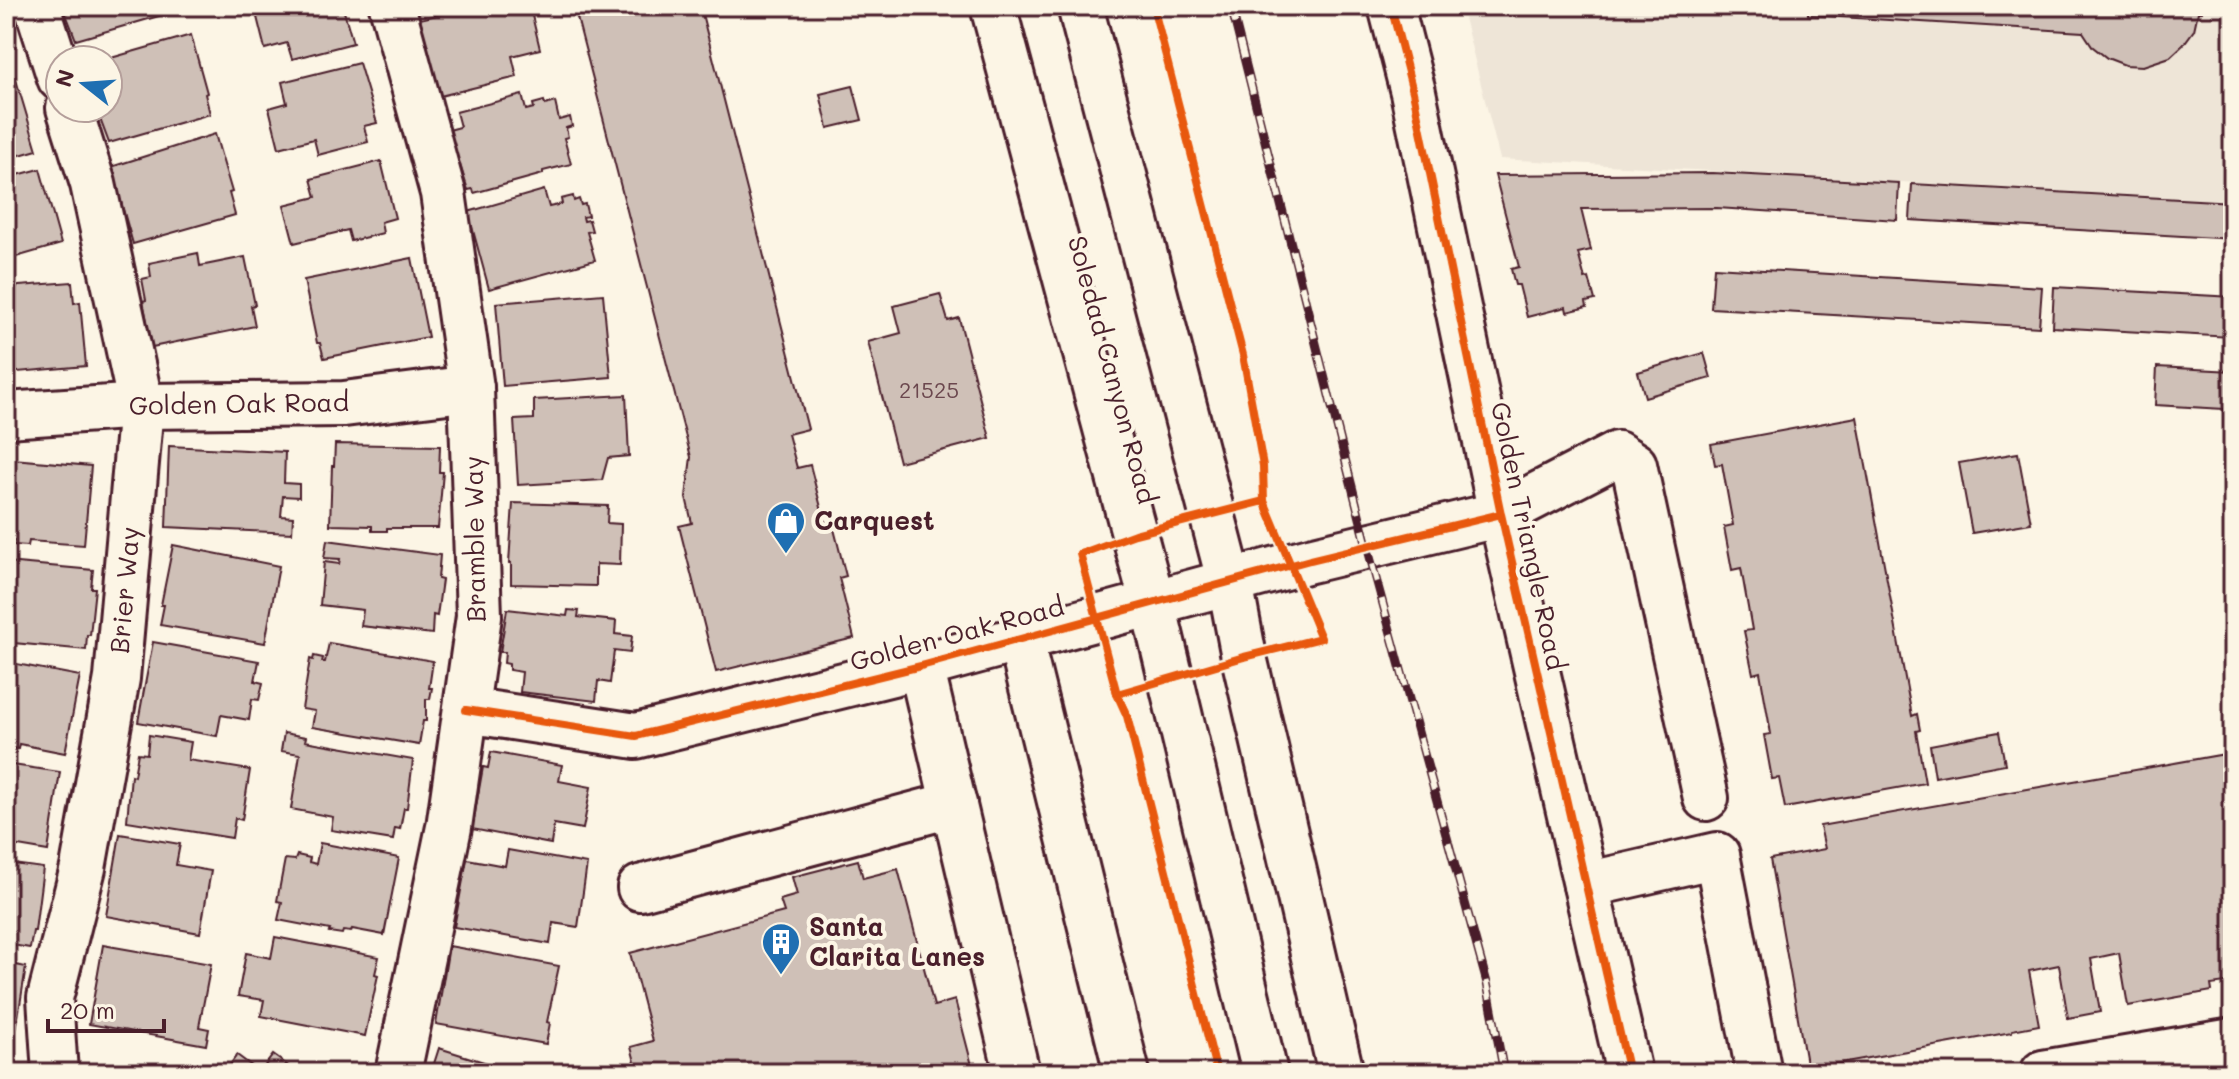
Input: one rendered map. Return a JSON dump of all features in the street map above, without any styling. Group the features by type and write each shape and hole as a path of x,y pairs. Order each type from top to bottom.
{"main road":[{"path":"37,6 49,44"},
{"name":"Bramble Way","path":"392,6 443,193 471,388 479,616 449,827 398,1073"},
{"name":"Soledad Canyon Road","path":"993,6 1153,604 1265,1073"},
{"path":"1080,6 1230,583 1244,657 1341,1073"},
{"name":"Golden Triangle Road","path":"1391,6 1413,92 1501,514 1629,1073"},
{"name":"Brier Way","path":"55,1073 50,998 83,868 117,678 141,406 93,184 74,124"},
{"name":"Golden Oak Road","path":"6,415 141,406 344,404 471,388"},
{"name":"Golden Oak Road","path":"466,710 636,736 921,666 1353,549 1501,514 1617,454 1634,465 1706,798"},
{"path":"1020,639 1127,1073"},
{"path":"921,666 1017,1073"},
{"path":"640,888 954,804"},
{"path":"1586,885 1717,855 1759,1073"},
{"path":"2043,1073 2233,1041"}],"shaded area":[{"path":"1461,6 2233,6 2233,201 1500,159"}],"building":[{"path":"63,6 182,6 183,9 76,40"},
{"path":"264,6 346,6 343,8 353,43 292,59 287,43 265,49 255,9"},
{"path":"474,6 503,6 505,14 509,13 508,9 530,7 540,49 512,56 517,77 440,96 420,19"},
{"path":"574,6 700,6 808,429 788,434 797,468 810,465 825,523 832,521 846,576 839,578 854,638 716,672 679,526 692,523 686,497 691,457"},
{"path":"1808,6 2203,6 2202,12 2198,12 2194,30 2183,45 2170,57 2143,66 2125,65 2107,58 2093,47 2083,32 1808,15"},
{"path":"191,35 210,114 109,143 102,124 124,124 124,54"},
{"path":"359,63 377,123 364,126 368,142 318,155 314,139 279,148 269,108 287,103 282,82"},
{"path":"14,73 37,150 6,159 6,75"},
{"path":"853,86 862,120 828,128 820,94"},
{"path":"522,95 526,110 534,108 533,104 555,102 559,120 570,117 572,126 566,128 568,137 564,138 571,164 474,193 473,189 468,190 449,130 460,127 456,112"},
{"path":"215,134 232,192 229,193 235,215 133,244 111,167"},
{"path":"381,161 395,218 381,222 383,233 351,241 348,230 294,243 284,205 316,197 311,179"},
{"path":"40,169 61,244 6,260 6,178"},
{"path":"1713,173 1899,183 1897,220 1717,208 1581,209 1591,250 1578,253 1595,300 1586,302 1587,307 1567,312 1566,307 1527,317 1519,285 1515,285 1511,269 1519,267 1495,175"},
{"path":"1912,184 2233,202 2233,239 1910,220"},
{"path":"544,190 549,207 562,204 561,199 573,196 574,201 579,199 581,205 585,204 588,216 583,217 584,221 589,220 592,231 587,232 595,260 489,289 468,212"},
{"path":"198,253 200,266 245,257 255,305 251,306 255,326 152,347 142,279 151,277 149,263"},
{"path":"412,258 428,337 324,358 320,343 317,343 304,280"},
{"path":"1714,267 2042,287 2039,327 1711,308"},
{"path":"72,282 74,303 80,302 86,366 6,373 6,287"},
{"path":"2054,287 2233,297 2231,337 2052,327"},
{"path":"603,294 611,377 503,386 496,303"},
{"path":"940,294 948,321 959,318 990,438 899,462 868,342 901,333 894,306"},
{"path":"1704,353 1711,378 1645,397 1638,372"},
{"path":"2157,367 2233,371 2233,427 2224,427 2224,409 2155,405"},
{"path":"626,395 629,456 608,458 602,480 518,485 514,420 534,419 534,400"},
{"path":"1857,417 1912,716 1917,714 1920,730 1916,731 1925,783 1785,808 1779,778 1772,779 1764,735 1771,734 1760,672 1753,674 1744,631 1752,630 1741,568 1732,570 1724,527 1733,525 1722,464 1715,465 1711,444"},
{"path":"335,444 440,446 439,472 443,472 438,528 372,531 372,526 330,525"},
{"path":"169,446 285,452 284,483 299,484 299,497 283,496 281,516 293,517 292,533 166,527"},
{"path":"2018,453 2031,523 1972,533 1959,463"},
{"path":"13,459 91,466 84,545 29,541 28,546 13,545 14,541 6,540 6,480 11,480"},
{"path":"513,503 608,506 607,523 621,524 620,565 596,564 596,586 511,584 509,563"},
{"path":"327,540 440,555 438,579 442,580 437,616 433,615 432,634 361,626 363,610 320,605 324,562 339,564 340,559 324,558"},
{"path":"173,545 279,566 265,643 160,625"},
{"path":"6,562 93,570 91,588 95,588 86,650 14,643 15,631 6,630"},
{"path":"507,609 567,616 568,610 579,611 578,617 616,621 615,634 632,636 630,653 614,651 610,683 598,681 596,701 520,692 522,672 509,670 509,664 504,663 505,652 500,652"},
{"path":"153,642 259,661 255,681 263,683 259,700 252,699 249,720 221,715 217,736 138,722"},
{"path":"329,643 433,661 429,688 432,688 430,699 426,699 426,721 423,721 419,745 312,727 315,711 302,709 310,659 313,660 314,656 323,658 322,662 325,662"},
{"path":"6,662 80,676 65,753 19,744 18,749 6,747"},
{"path":"1999,732 2005,764 1935,777 1930,745"},
{"path":"284,733 306,737 305,741 413,760 407,808 404,808 400,829 395,828 393,840 331,830 333,817 291,809 300,754 281,751"},
{"path":"149,735 191,742 188,760 250,770 242,820 235,818 232,838 127,821 131,775 134,776 138,753 147,754"},
{"path":"491,752 562,765 559,781 591,787 583,829 554,824 551,844 472,829 483,767 488,768"},
{"path":"2225,754 2233,797 2233,982 2211,985 2212,991 2128,1006 2119,953 2091,959 2100,1012 2068,1018 2059,965 2029,971 2039,1025 1807,1069 1770,859 1825,849 1820,826"},
{"path":"6,764 60,772 48,851 6,844"},
{"path":"120,834 180,844 176,865 211,871 200,933 106,916"},
{"path":"320,843 399,858 384,935 352,929 342,934 278,920 282,902 277,901 285,859 295,860 297,855 310,858 309,862 316,864"},
{"path":"508,850 587,864 578,927 553,923 550,944 454,927 467,859 505,866"},
{"name":"Santa Clarita Lanes","path":"858,860 863,878 898,869 934,1006 955,1000 974,1073 638,1073 631,1047 653,1041 630,953 784,912 780,900 797,895 792,877"},
{"path":"6,863 43,868 30,948 6,944"},
{"path":"275,937 379,957 365,1036 261,1016 264,1000 238,996 246,953 271,958"},
{"path":"103,945 211,964 199,1027 209,1029 206,1045 89,1024"},
{"path":"449,946 559,966 547,1022 550,1023 546,1044 436,1024"},
{"path":"6,963 26,967 13,1049 6,1048"},
{"path":"439,1048 503,1068 501,1073 431,1073"},
{"path":"237,1055 260,1072 273,1055 298,1073 224,1073"}],"railway":[{"path":"1231,6 1367,546 1487,983 1504,1073"}],"cycle path":[{"path":"1117,694 1321,638 1264,501 1263,466 1243,355 1153,6"},
{"path":"1391,6 1413,92 1501,514 1629,1073"},
{"path":"1217,1073 1127,716 1117,694 1080,554 1135,534 1264,501"},
{"path":"466,710 636,736 921,666 1310,560 1501,514"}],"place":[{"name":"Carquest","path":"786,555"},
{"name":"Santa Clarita Lanes","path":"781,976"}]}
